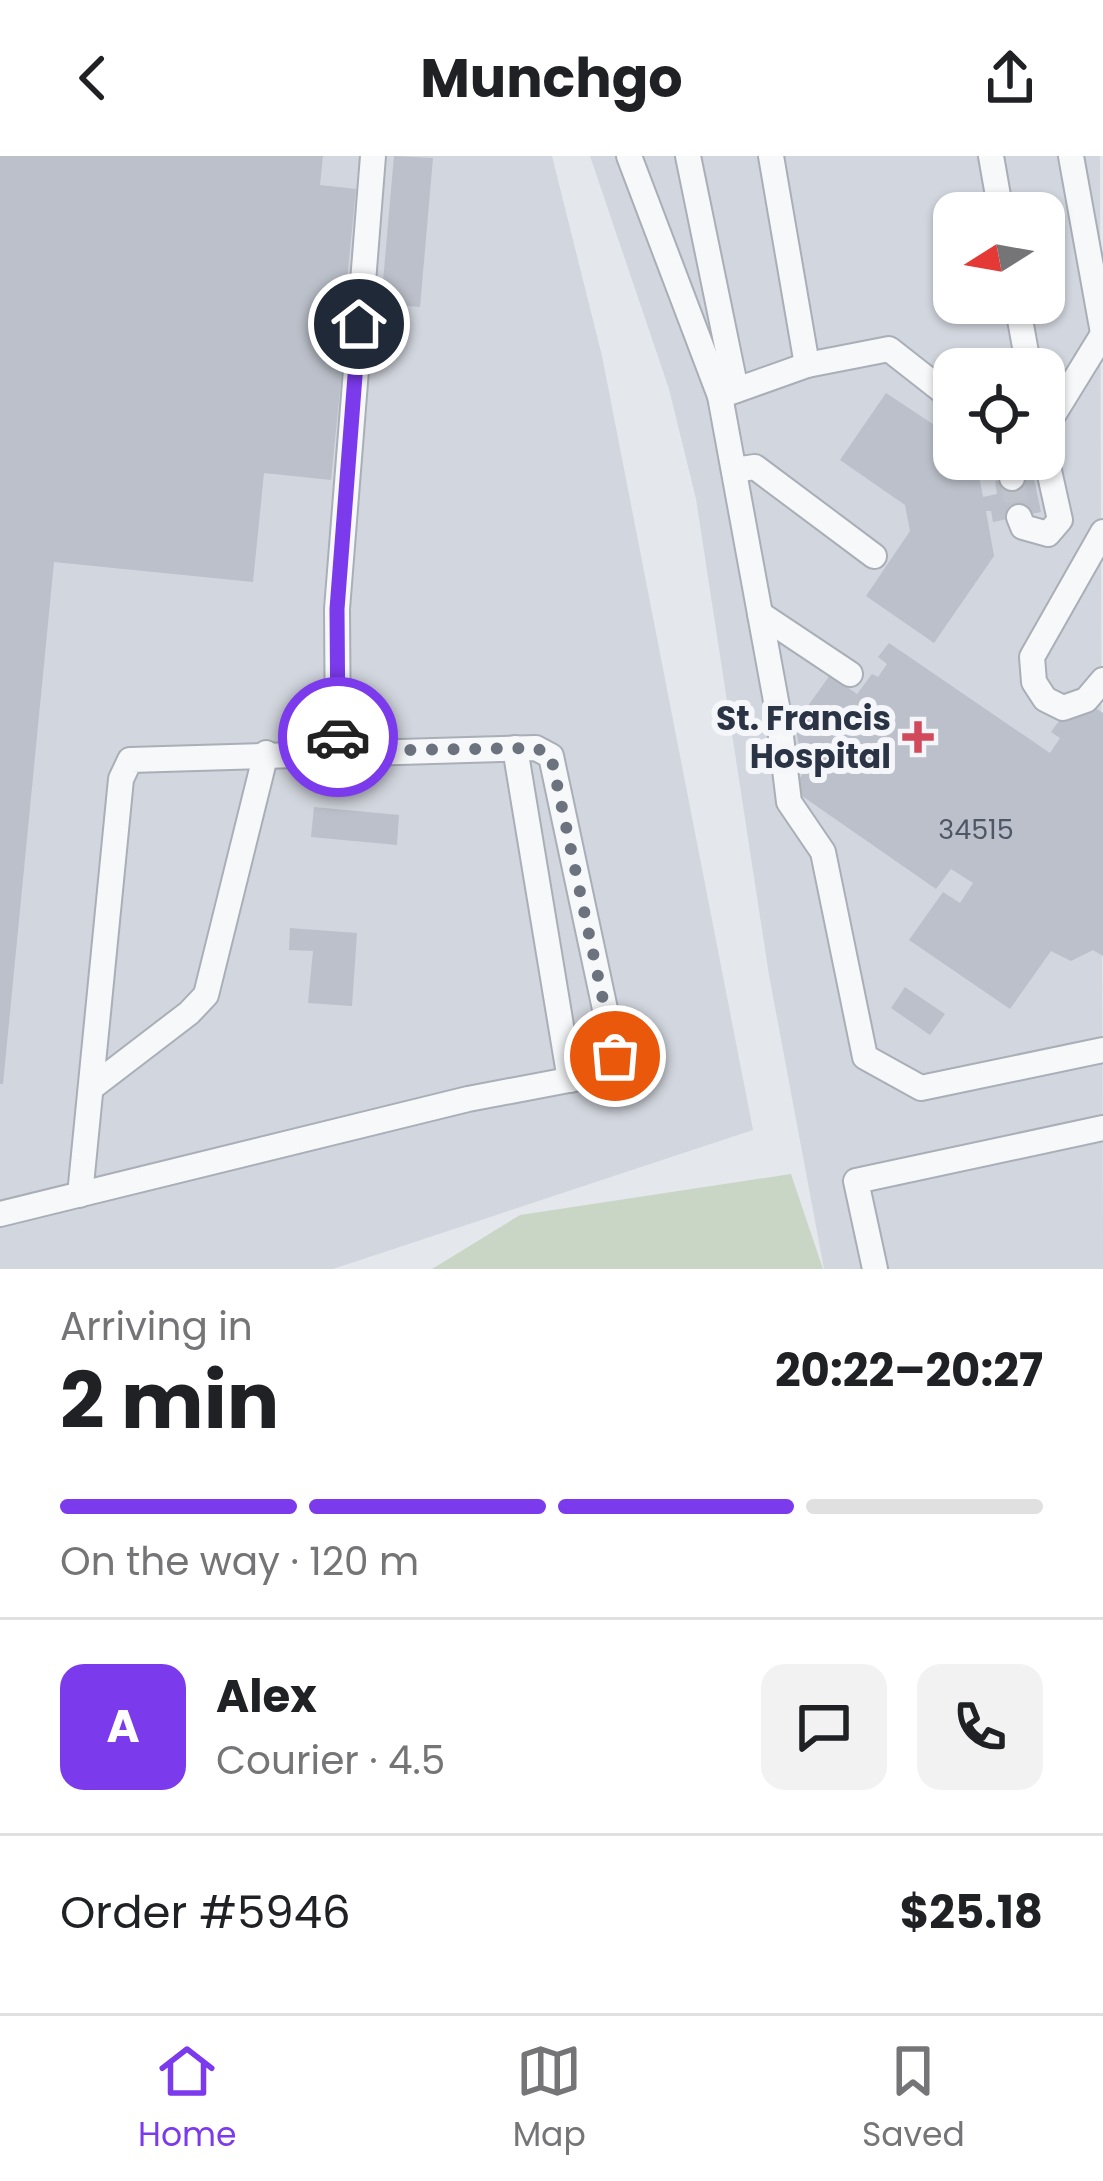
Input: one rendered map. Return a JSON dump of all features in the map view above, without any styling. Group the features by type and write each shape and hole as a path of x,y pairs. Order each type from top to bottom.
{"lane":[{"path":"338,751 337,609 374,156"},
{"path":"629,156 728,393"},
{"path":"688,156 789,802 823,852 865,1057 921,1088 1103,1050"},
{"path":"772,156 807,365"},
{"path":"991,156 997,192"},
{"path":"1065,395 1103,333 1070,156"},
{"path":"728,393 807,365 890,350 933,384"},
{"path":"734,470 755,467 874,556"},
{"path":"1019,517 1023,526 1048,534 1060,520 1051,480"},
{"path":"1103,532 1032,657 1034,682 1045,699 1063,708 1086,700 1103,680"},
{"path":"760,614 850,674"},
{"path":"515,748 570,1080"},
{"path":"0,1214 80,1195 468,1099 600,1074 615,1056 551,756 536,748 515,748 130,760 121,779 80,1195"},
{"path":"91,1088 206,995 266,753"},
{"path":"875,1269 856,1180 1103,1128"}],"shaded area":[{"path":"0,156 552,156 602,356 753,1130 333,1269 0,1269"},
{"name":"St. Francis Hospital","path":"590,156 1100,156 1103,1269 824,1269 769,975 696,499 669,389"}],"green space":[{"path":"791,1174 823,1269 432,1269 520,1215"}],"building":[{"path":"0,156 323,156 320,185 356,189 345,301 332,299 326,359 343,361 331,480 264,473 253,582 54,562 3,1084 0,1084"},
{"path":"394,156 433,158 420,307 381,304"},
{"path":"886,393 933,424 933,480 980,480 983,497 997,494 995,481 1034,480 1041,512 993,522 991,511 986,511 994,556 934,643 866,596 910,531 905,505 840,460"},
{"path":"889,643 1050,753 1060,738 1051,732 1077,696 1103,713 1103,956 1093,950 1071,961 1051,951 1010,1009 909,940 943,892 960,903 973,883 951,869 936,889 792,789 804,772 795,724 830,675 857,694 872,674 878,677 887,664 878,657"},
{"path":"314,807 399,815 397,845 311,837"},
{"path":"290,928 357,933 352,1006 308,1003 313,951 289,950"},
{"path":"905,987 945,1014 930,1035 891,1008"}],"tunnel":[{"path":"1012,480 1019,517"}],"way so far":[{"path":"338,737 338,751 536,748 551,756 615,1056"}],"place":[{"name":"St. Francis Hospital","path":"918,737"}],"route":[{"path":"338,737 337,609 359,324"}]}
